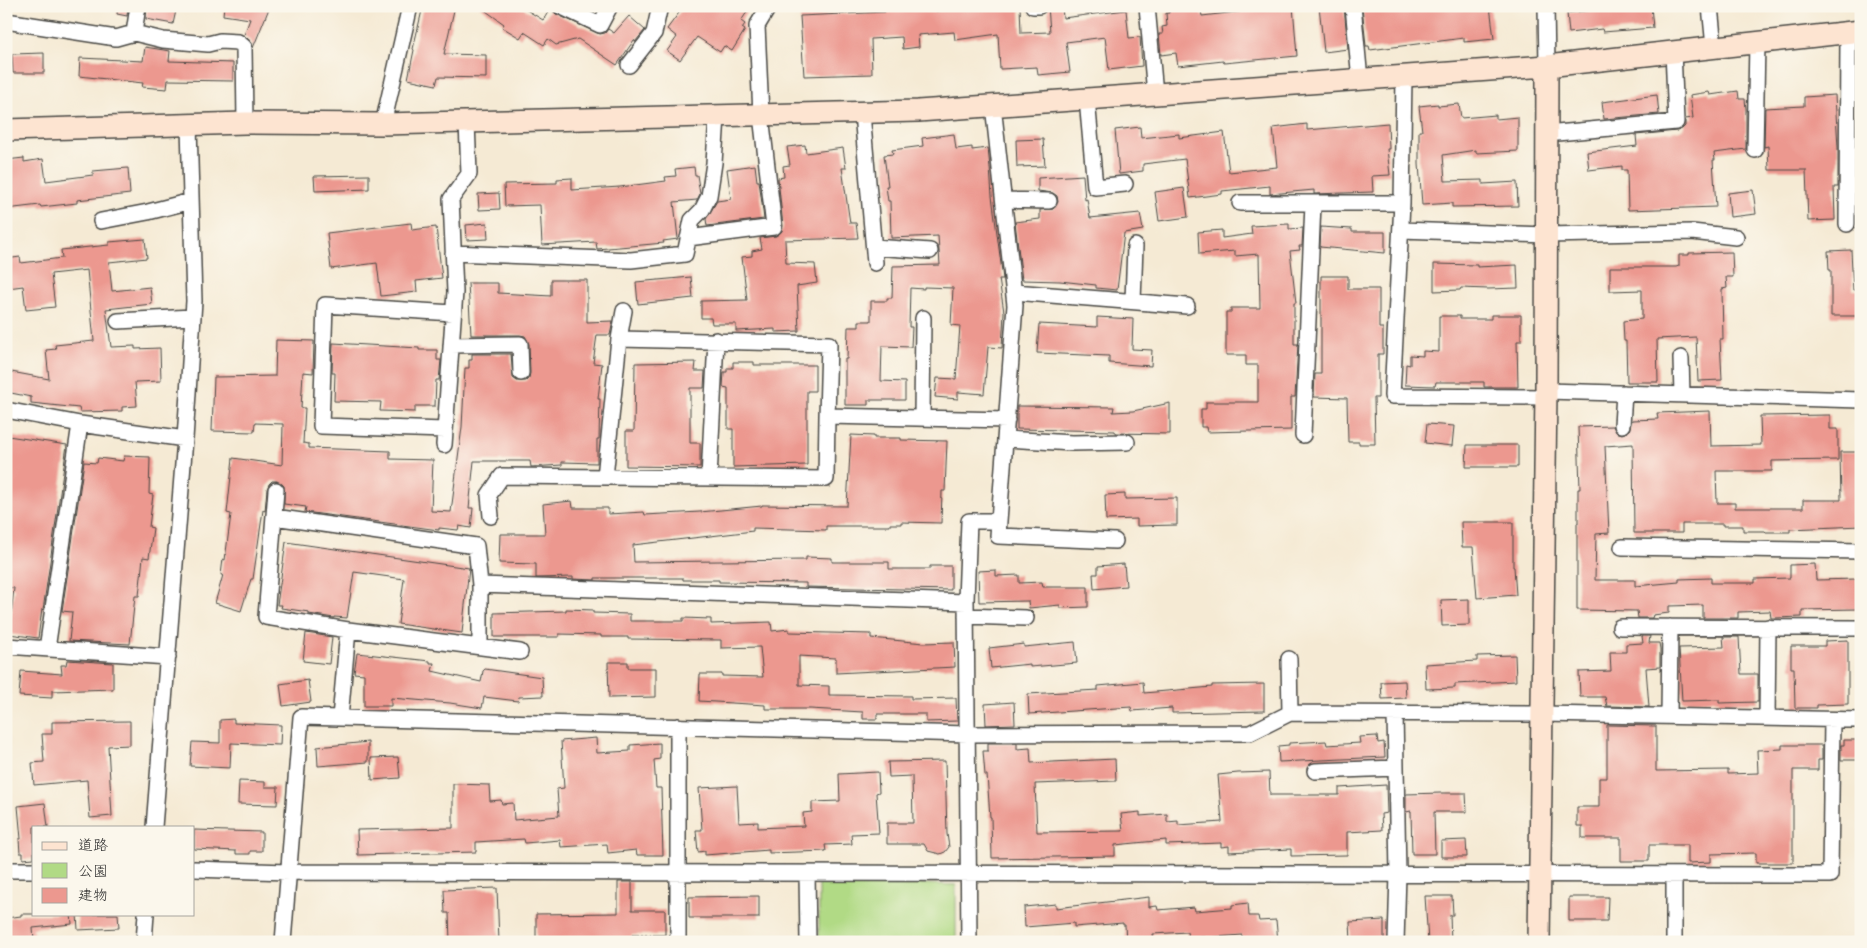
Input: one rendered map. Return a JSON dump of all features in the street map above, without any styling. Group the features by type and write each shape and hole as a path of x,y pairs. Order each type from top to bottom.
{"street":[{"path":"134,33 138,6"},
{"path":"383,124 410,6"},
{"path":"560,6 600,25 610,6"},
{"path":"629,65 654,33 660,6"},
{"path":"688,238 774,227 761,115 757,26 769,6"},
{"path":"1033,6 1039,6"},
{"path":"1147,6 1155,94"},
{"path":"1353,6 1360,80"},
{"path":"1539,942 1546,394 1546,6"},
{"path":"1710,6 1714,47"},
{"path":"6,21 116,38 134,33 163,40 208,44 220,41 238,42 244,47 244,123"},
{"path":"6,130 244,123 383,124 918,111 1547,66 1854,32 1854,146 1847,224"},
{"path":"1755,150 1758,42"},
{"path":"1546,134 1676,122 1673,52"},
{"path":"1404,77 1401,230 1392,396 1624,393 1861,400"},
{"path":"1087,98 1095,187 1125,184"},
{"path":"993,105 1015,305 998,536 1115,541"},
{"path":"862,113 875,263"},
{"path":"453,253 631,260 685,254 692,220 702,210 709,196 714,163 717,116"},
{"path":"454,313 325,305 321,426 444,438 454,313 455,292 451,199 468,174 467,122"},
{"path":"154,826 194,301 189,126"},
{"path":"1004,200 1049,201"},
{"path":"101,220 148,212 191,201"},
{"path":"1240,203 1402,203"},
{"path":"1302,435 1313,204"},
{"path":"1401,230 1546,235 1692,232 1736,237"},
{"path":"1133,301 1135,246"},
{"path":"874,247 930,251"},
{"path":"1014,292 1187,306"},
{"path":"605,477 619,339 624,311"},
{"path":"118,321 192,317"},
{"path":"922,418 924,318"},
{"path":"491,516 489,494 502,476 826,479 829,344 619,339"},
{"path":"709,478 716,340"},
{"path":"451,345 520,344 521,372"},
{"path":"1681,358 1682,395"},
{"path":"1622,425 1624,393"},
{"path":"6,410 80,424 185,439"},
{"path":"827,416 1007,420"},
{"path":"47,649 80,424"},
{"path":"1006,439 1072,443 1127,442"},
{"path":"276,490 266,617 348,630 520,652"},
{"path":"274,517 476,546 480,585 480,646"},
{"path":"969,942 970,874 966,609 969,521 998,521"},
{"path":"1622,547 1861,551"},
{"path":"480,585 966,609 1026,618"},
{"path":"1620,627 1861,628"},
{"path":"1669,716 1670,627"},
{"path":"1767,718 1768,627"},
{"path":"340,718 348,630"},
{"path":"6,646 168,657"},
{"path":"1289,659 1290,713"},
{"path":"283,942 301,717 968,734 1250,733 1290,713 1542,714 1861,720"},
{"path":"1395,714 1398,874 1396,942"},
{"path":"195,869 288,872 1830,875 1832,720"},
{"path":"678,726 678,942"},
{"path":"1315,772 1396,768"},
{"path":"6,870 32,870"},
{"path":"808,873 808,942"},
{"path":"1674,875 1674,942"},
{"path":"144,942 146,916"}],"green space":[{"path":"819,880 956,885 956,942 819,942"}],"building":[{"path":"118,6 128,6 127,16 117,14"},
{"path":"147,6 177,6 173,24 146,19"},
{"path":"224,6 270,6 253,48 252,43 244,35 250,19 223,15"},
{"path":"423,6 455,6 444,54 486,55 486,78 438,77 436,85 408,79"},
{"path":"479,6 520,6 543,20 551,8 556,14 600,34 605,33 608,29 614,33 629,16 645,30 635,42 634,40 617,65 578,39 556,45 548,39 544,45 524,32 520,38 502,27 504,24"},
{"path":"684,6 751,6 741,21 745,24 742,28 745,30 732,51 724,46 720,52 697,37 680,60 667,51 677,37 667,29"},
{"path":"936,6 936,11 977,6 1020,6 1021,33 1050,32 1048,6 1062,6 1063,18 1126,10 1129,38 1140,37 1142,66 1109,70 1105,37 1066,42 1070,72 1038,75 1037,67 1000,69 998,34 955,40 954,32 918,35 919,47 903,49 902,37 871,39 872,74 804,76 800,16 885,12 885,10"},
{"path":"1200,6 1202,16 1263,9 1263,6 1293,6 1297,56 1178,66 1176,53 1161,55 1159,34 1163,34 1162,27 1167,26 1166,13 1169,13 1169,9"},
{"path":"1319,6 1344,6 1348,49 1324,52"},
{"path":"1362,6 1490,6 1494,39 1464,42 1464,38 1370,50 1369,46 1366,46"},
{"path":"1603,6 1651,6 1653,28 1603,32 1602,29 1569,33 1567,13 1603,9"},
{"path":"145,47 170,51 169,61 233,63 233,81 168,80 167,89 142,87 143,83 79,76 80,58 143,61"},
{"path":"44,53 44,73 13,73 12,54"},
{"path":"1738,91 1739,99 1745,99 1746,149 1714,153 1716,207 1628,210 1627,170 1622,170 1622,166 1589,170 1587,152 1637,146 1636,135 1682,129 1685,126 1685,119 1693,118 1690,95 1709,92 1710,95"},
{"path":"1657,95 1659,114 1604,119 1602,102"},
{"path":"1835,95 1838,187 1834,187 1835,220 1808,221 1806,170 1769,170 1768,146 1764,147 1765,108 1804,106 1804,97"},
{"path":"1438,104 1438,106 1459,104 1461,118 1496,115 1496,119 1518,117 1518,151 1476,153 1476,150 1443,155 1445,181 1483,180 1483,184 1517,182 1518,206 1452,207 1452,203 1422,205 1419,131 1422,131 1419,106"},
{"path":"1388,123 1389,149 1387,149 1390,175 1372,176 1373,192 1314,194 1314,190 1270,194 1270,186 1222,191 1222,194 1190,198 1185,159 1143,164 1143,171 1119,174 1115,130 1140,127 1141,138 1179,134 1179,138 1224,132 1229,172 1277,167 1273,128 1307,124 1307,130"},
{"path":"954,134 956,149 988,148 1003,279 999,279 1004,312 1002,348 988,347 984,394 958,392 958,399 935,397 937,378 956,379 960,326 951,325 953,288 910,288 909,327 912,327 911,347 882,346 881,381 905,382 905,400 868,400 868,405 845,405 845,359 847,359 848,327 859,327 859,321 871,321 871,301 887,301 887,298 892,298 893,266 940,265 938,236 891,238 890,201 888,201 886,186 888,186 884,155 893,154 892,150 923,146 922,138"},
{"path":"1043,139 1045,166 1017,167 1016,140"},
{"path":"805,145 806,153 843,148 846,168 842,168 850,223 856,223 858,238 785,240 786,263 815,264 817,283 797,286 799,331 775,332 775,329 736,331 736,324 712,324 711,318 701,318 701,301 747,300 742,257 752,256 752,251 762,249 760,238 776,236 782,231 778,178 784,177 783,166 790,165 787,147"},
{"path":"24,158 24,162 43,159 46,181 93,175 93,171 128,168 130,194 77,200 77,203 6,209 6,160"},
{"path":"1857,164 1861,164 1861,188 1857,188"},
{"path":"755,165 764,219 707,226 706,219 717,201 731,199 727,169"},
{"path":"694,167 700,194 697,200 674,202 678,239 663,241 664,243 597,249 596,242 542,245 540,205 505,206 504,184 557,183 557,179 572,178 572,190 620,187 666,181 665,177 676,176 675,169"},
{"path":"369,175 369,189 315,191 314,176"},
{"path":"1083,175 1085,200 1087,199 1090,218 1140,213 1143,230 1124,233 1117,290 1096,288 1096,285 1060,281 1022,280 1015,222 1040,219 1040,210 1053,209 1058,202 1057,196 1053,193 1038,191 1038,178"},
{"path":"1184,188 1188,217 1159,221 1155,192"},
{"path":"1753,190 1756,214 1730,217 1728,193"},
{"path":"499,193 500,209 479,210 478,194"},
{"path":"411,223 412,230 436,227 442,278 416,281 417,292 381,296 377,263 331,269 327,233"},
{"path":"487,223 488,239 467,240 466,225"},
{"path":"1289,224 1289,229 1303,228 1302,246 1299,246 1300,250 1290,251 1296,303 1294,303 1294,344 1298,344 1295,397 1291,397 1291,430 1207,432 1206,427 1201,427 1201,409 1206,409 1206,402 1258,402 1258,365 1246,365 1246,355 1226,355 1226,312 1231,312 1231,308 1260,308 1259,254 1235,256 1235,251 1199,254 1198,232 1222,230 1222,238 1252,234 1251,226"},
{"path":"1321,227 1352,229 1352,232 1385,232 1385,253 1320,247"},
{"path":"145,239 147,258 109,262 112,291 150,287 152,304 106,309 111,347 135,346 135,349 160,348 161,381 135,382 137,406 122,407 122,411 80,412 79,408 31,403 31,397 6,392 6,371 49,379 46,350 56,349 55,345 94,341 87,270 51,274 55,307 26,310 23,286 8,288 6,259 20,257 21,263 62,258 61,250 109,245 109,242"},
{"path":"1851,250 1853,290 1861,290 1861,316 1831,316 1831,270 1829,270 1828,251"},
{"path":"1732,252 1733,277 1726,277 1727,288 1722,289 1723,339 1720,339 1722,380 1698,381 1696,337 1657,339 1658,382 1627,382 1626,341 1624,341 1623,321 1642,319 1642,290 1610,291 1610,267 1676,267 1679,266 1679,255"},
{"path":"1434,264 1477,265 1477,267 1517,265 1518,288 1461,288 1460,290 1434,291"},
{"path":"1321,276 1348,276 1348,289 1379,289 1379,328 1383,328 1383,354 1378,354 1378,398 1374,398 1375,444 1348,442 1347,398 1314,397 1315,374 1321,374"},
{"path":"691,277 693,298 638,304 636,282"},
{"path":"551,280 587,280 587,322 613,321 610,335 597,335 593,363 602,364 598,399 600,399 597,463 562,462 562,465 531,467 530,461 474,461 469,508 473,508 471,528 459,526 458,530 439,528 439,530 305,512 306,507 284,504 284,486 277,481 272,481 267,489 253,579 251,579 241,611 215,603 223,575 221,575 223,559 225,560 231,514 227,513 233,458 282,465 283,424 255,423 254,432 212,431 214,377 275,376 276,340 314,341 313,373 303,372 301,408 305,408 303,443 309,444 309,448 390,451 390,459 433,460 431,511 451,512 462,427 465,368 469,368 469,360 472,360 472,354 511,354 513,378 517,381 526,381 530,373 529,344 525,336 471,335 468,283 498,283 498,293 551,296"},
{"path":"1491,315 1521,315 1521,341 1517,341 1518,387 1484,387 1484,382 1436,382 1435,386 1405,385 1406,364 1410,365 1410,355 1423,356 1423,351 1439,352 1439,316 1460,316 1460,319 1491,319"},
{"path":"1097,317 1133,319 1132,349 1152,350 1151,366 1109,363 1109,356 1037,353 1039,324 1097,327"},
{"path":"333,343 437,350 437,360 441,360 439,380 436,380 435,406 415,406 415,412 380,411 381,402 334,401 335,373 332,373"},
{"path":"696,362 695,371 705,371 704,388 690,388 690,443 700,443 700,467 626,466 626,431 634,431 635,363"},
{"path":"733,362 754,362 754,365 815,365 815,391 807,391 807,465 733,467 733,429 728,429 728,388 723,387 724,372 727,372 727,368 733,368"},
{"path":"1170,403 1170,434 1017,429 1017,406 1114,407 1113,412 1133,411"},
{"path":"1710,411 1711,446 1761,445 1760,416 1830,415 1830,429 1838,429 1838,460 1772,461 1772,471 1716,471 1717,503 1735,503 1735,508 1803,508 1803,500 1841,500 1840,452 1861,452 1861,526 1790,529 1790,532 1766,532 1743,531 1743,526 1723,526 1723,524 1682,524 1682,533 1634,533 1633,444 1605,446 1609,533 1596,534 1595,580 1635,580 1635,586 1679,582 1679,579 1711,578 1711,583 1755,583 1755,579 1790,578 1790,565 1815,564 1816,580 1857,579 1858,609 1802,610 1802,617 1775,618 1771,618 1770,611 1738,612 1738,618 1703,618 1703,605 1669,606 1669,613 1653,615 1652,618 1638,618 1637,611 1577,610 1577,523 1578,489 1580,489 1578,427 1613,426 1616,432 1622,434 1629,431 1632,420 1658,419 1657,413"},
{"path":"1427,424 1454,426 1452,446 1425,443"},
{"path":"851,435 874,436 874,438 901,438 901,440 947,441 945,491 942,491 941,523 901,522 901,524 890,524 890,526 826,526 826,530 753,528 753,531 633,545 634,562 806,560 806,557 832,558 832,562 889,562 889,569 930,569 930,566 951,566 951,590 806,587 806,583 719,582 719,580 683,580 683,578 595,578 595,580 573,579 573,577 536,578 536,564 499,563 500,534 545,534 543,504 572,501 573,508 608,508 608,514 644,512 645,515 700,512 762,505 847,506"},
{"path":"8,436 67,445 38,638 9,634 14,588 6,587 6,449"},
{"path":"1467,445 1518,445 1518,467 1466,467"},
{"path":"124,456 150,457 149,494 153,495 149,527 153,528 149,558 143,557 139,596 135,596 130,644 69,641 72,612 62,611 84,462 97,463 98,458 123,461"},
{"path":"1125,494 1125,499 1177,498 1177,525 1137,526 1137,519 1106,520 1105,495"},
{"path":"1461,522 1513,522 1513,567 1516,595 1477,598 1473,547 1462,547"},
{"path":"286,542 469,568 462,633 398,624 404,579 354,572 347,618 334,618 281,608 282,605 277,605"},
{"path":"1124,564 1126,586 1094,589 1093,574 1098,574 1098,566"},
{"path":"996,570 996,576 1019,575 1019,583 1042,582 1043,587 1088,587 1088,607 1060,608 1060,605 1029,608 1028,601 979,602 978,571"},
{"path":"1469,599 1469,625 1442,626 1441,600"},
{"path":"566,609 593,610 593,613 630,614 630,621 683,621 683,618 711,619 711,624 771,622 772,631 789,629 789,632 871,634 871,638 924,643 954,642 955,667 836,673 836,658 799,656 799,685 829,686 829,695 911,696 911,699 956,698 957,721 926,722 926,714 877,714 877,719 863,719 863,712 765,709 765,705 699,701 700,674 763,677 760,647 721,648 721,640 628,639 628,637 601,637 601,635 559,634 559,637 494,637 494,613 566,611"},
{"path":"306,633 332,637 329,664 303,661"},
{"path":"1642,636 1650,636 1649,643 1659,643 1660,649 1660,667 1646,668 1649,707 1607,706 1605,697 1580,697 1579,672 1611,671 1610,652 1626,652 1626,644 1643,643"},
{"path":"1723,637 1739,637 1741,674 1758,674 1758,702 1719,703 1719,700 1682,701 1679,648 1724,647"},
{"path":"1848,640 1848,704 1817,705 1817,708 1795,708 1794,668 1791,668 1791,646 1825,646 1825,641"},
{"path":"1075,642 1077,663 1030,667 1030,664 991,668 989,648 1024,644 1024,647"},
{"path":"357,653 430,661 430,663 434,663 432,671 481,682 485,669 542,677 543,696 519,697 518,701 484,697 482,708 391,698 391,706 364,706 364,674 354,673"},
{"path":"1515,655 1516,681 1455,684 1455,688 1426,689 1425,664 1477,661 1477,656"},
{"path":"67,660 113,663 113,689 52,691 52,698 19,696 21,671 62,674 61,665 66,665"},
{"path":"608,662 628,662 628,668 656,668 656,697 609,698"},
{"path":"308,680 311,702 283,706 280,684"},
{"path":"1405,681 1406,698 1382,699 1381,682"},
{"path":"1143,682 1144,693 1212,687 1212,685 1264,684 1264,711 1172,713 1172,708 1132,711 1131,707 1029,714 1028,694 1098,690 1098,686"},
{"path":"1014,702 1015,724 986,725 985,704"},
{"path":"234,719 234,723 281,725 280,745 231,743 230,768 190,766 192,742 220,743 220,720"},
{"path":"130,721 130,745 108,746 112,816 90,818 87,780 34,785 32,763 44,762 42,734 52,734 52,722"},
{"path":"1607,725 1656,726 1656,771 1728,770 1728,774 1758,773 1757,750 1782,749 1782,745 1822,745 1822,760 1818,760 1818,770 1793,770 1793,863 1756,863 1756,853 1711,854 1711,862 1688,863 1688,845 1649,845 1649,861 1621,861 1621,838 1582,838 1582,826 1577,826 1577,807 1599,807 1599,778 1607,778"},
{"path":"1377,736 1378,743 1384,742 1385,757 1279,762 1278,746 1289,745 1289,743 1326,741 1327,745 1360,743 1359,737"},
{"path":"596,738 597,753 630,751 630,745 660,743 660,759 654,760 656,788 661,788 663,855 637,855 636,850 608,853 607,844 561,847 560,840 525,843 524,839 476,842 476,852 358,855 357,830 453,828 453,784 489,785 490,801 501,800 502,804 513,803 514,820 559,816 557,789 564,788 561,741"},
{"path":"1844,740 1861,740 1861,760 1841,760 1841,745 1844,745"},
{"path":"368,742 368,762 318,766 317,747"},
{"path":"988,743 1017,743 1017,749 1030,748 1031,763 1115,759 1116,781 1035,784 1037,832 1123,831 1121,814 1140,812 1140,816 1167,814 1167,822 1178,821 1178,825 1222,822 1218,775 1238,773 1269,772 1270,795 1339,795 1339,788 1386,785 1387,813 1381,814 1382,830 1347,832 1347,855 1291,856 1291,849 1229,852 1229,846 1221,847 1221,843 1166,845 1166,840 1115,845 1115,856 992,858 991,817 983,751 988,751"},
{"path":"398,757 400,778 372,780 371,758"},
{"path":"945,761 949,847 940,854 928,851 924,844 887,844 887,823 913,823 912,776 889,777 888,762"},
{"path":"878,772 879,792 876,793 879,833 851,834 852,844 825,845 826,851 769,853 769,850 705,855 705,851 698,852 696,830 702,830 699,788 737,786 739,823 758,822 758,828 804,826 803,813 812,812 812,802 840,801 839,774"},
{"path":"239,781 265,782 265,787 278,787 277,805 238,804"},
{"path":"1466,793 1467,812 1434,812 1435,854 1412,854 1411,811 1406,812 1406,794"},
{"path":"45,803 48,826 32,826 32,858 23,859 23,853 20,853 19,839 21,839 18,806"},
{"path":"195,830 262,832 262,851 250,851 250,854 236,854 236,851 195,849"},
{"path":"1466,840 1467,857 1441,857 1441,841"},
{"path":"618,882 632,882 632,910 665,910 665,935 632,935 632,942 536,942 536,914 618,913"},
{"path":"497,888 499,942 450,942 449,913 445,913 444,890"},
{"path":"759,896 759,918 689,918 689,897"},
{"path":"1425,896 1452,896 1453,915 1450,915 1451,942 1428,942"},
{"path":"1149,897 1149,907 1157,906 1158,910 1194,907 1195,911 1232,908 1232,905 1248,903 1249,916 1258,916 1259,921 1276,920 1278,942 1243,942 1242,935 1188,938 1187,932 1153,934 1154,942 1126,942 1125,925 1123,923 1074,927 1074,923 1025,927 1024,907 1056,904 1056,908"},
{"path":"1569,897 1608,897 1607,921 1569,921"},
{"path":"21,914 32,914 32,916 71,916 72,924 33,928 34,942 6,942 6,918 21,916"},
{"path":"77,916 118,916 119,928 78,930"},
{"path":"1384,920 1384,942 1351,942 1350,922"}]}
